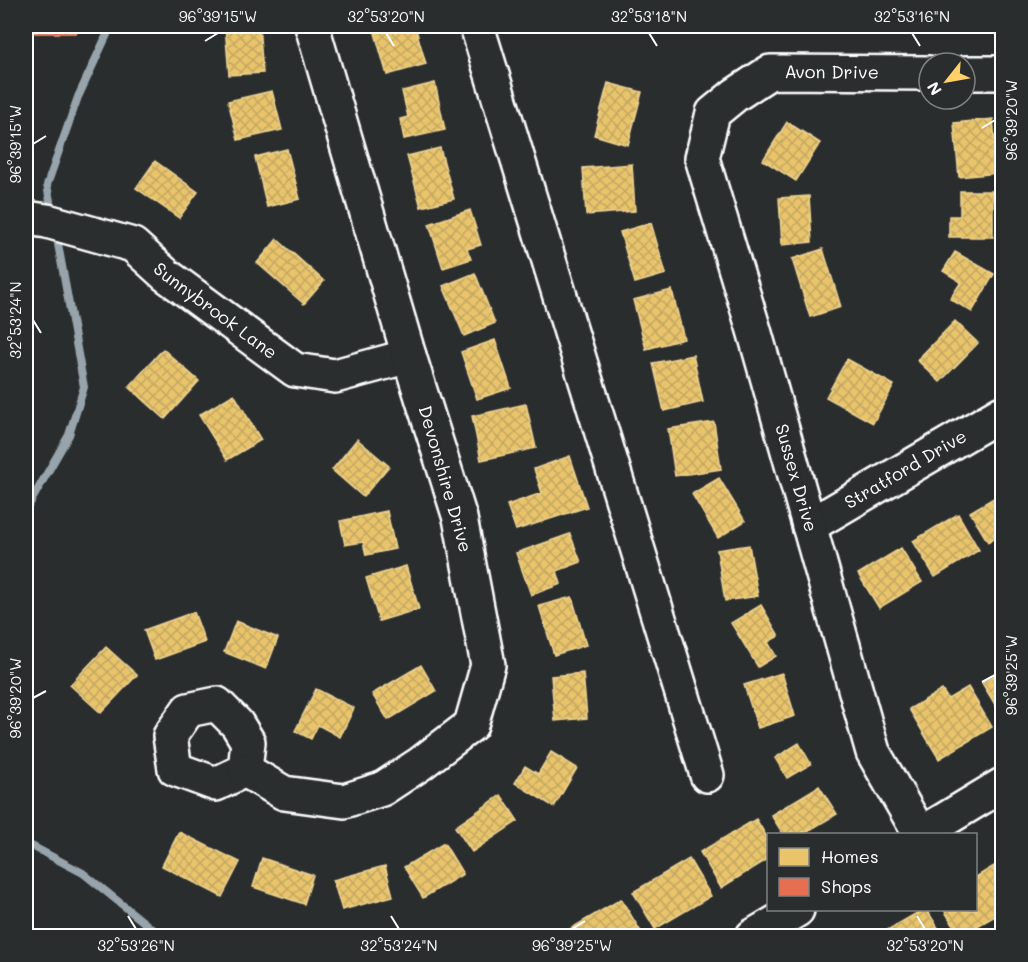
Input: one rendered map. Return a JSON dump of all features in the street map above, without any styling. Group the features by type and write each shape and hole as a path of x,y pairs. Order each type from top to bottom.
{"street":[{"name":"Devonshire Drive","path":"245,771 284,793 344,801 382,789 420,764 471,725 488,665 460,518 409,356 312,26"},
{"path":"477,26 707,775"},
{"name":"Avon Drive","path":"713,113 735,94 770,72 917,73"},
{"path":"977,73 1002,73"},
{"name":"Sussex Drive","path":"713,113 702,158 754,330 873,752 919,833"},
{"name":"Sunnybrook Lane","path":"26,218 46,221 133,245 165,275 295,370 335,376 409,356"},
{"name":"Stratford Drive","path":"810,526 1002,413"},
{"path":"922,833 1002,785"},
{"path":"753,936 794,911"}],"building: Homes":[{"path":"225,26 259,26 263,73 229,75"},
{"path":"373,26 415,26 426,64 387,75"},
{"path":"435,83 445,130 404,139 400,119 408,117 402,91"},
{"path":"608,83 642,92 628,145 594,135"},
{"path":"272,91 282,130 238,140 228,101"},
{"path":"993,119 998,173 959,177 954,123"},
{"path":"787,122 820,143 796,181 763,160"},
{"path":"440,148 454,199 421,207 407,156"},
{"path":"287,149 300,199 267,207 255,157"},
{"path":"155,161 198,192 179,218 136,188"},
{"path":"632,164 635,211 586,215 583,168"},
{"path":"960,191 993,191 993,237 949,237 949,216 960,216"},
{"path":"809,196 812,242 782,245 779,198"},
{"path":"470,210 481,245 467,249 471,259 443,268 429,224"},
{"path":"651,223 666,274 635,283 620,232"},
{"path":"277,239 324,281 304,304 257,263"},
{"path":"823,249 841,307 810,317 792,259"},
{"path":"955,252 994,274 972,312 950,299 961,282 943,271"},
{"path":"475,273 495,323 464,336 443,286"},
{"path":"672,290 684,339 646,349 633,300"},
{"path":"955,321 978,343 940,382 917,360"},
{"path":"495,340 511,388 477,399 461,352"},
{"path":"163,349 199,381 165,419 129,387"},
{"path":"693,355 703,402 664,411 653,363"},
{"path":"847,359 894,385 873,423 826,397"},
{"path":"234,394 261,440 227,460 199,415"},
{"path":"526,404 536,448 481,460 472,416"},
{"path":"714,422 721,469 675,476 668,429"},
{"path":"357,439 389,466 363,497 332,470"},
{"path":"570,456 587,507 516,530 507,505 542,493 534,469"},
{"path":"719,478 745,521 718,538 692,494"},
{"path":"1002,493 1002,533 988,542 970,512"},
{"path":"387,511 395,549 366,555 363,542 345,545 340,521"},
{"path":"958,514 979,550 935,577 913,541"},
{"path":"570,534 581,562 557,571 561,584 531,595 516,553"},
{"path":"749,545 758,596 725,601 717,550"},
{"path":"901,548 922,582 879,608 858,574"},
{"path":"406,566 419,609 379,621 366,578"},
{"path":"572,597 586,645 554,655 539,606"},
{"path":"761,605 779,636 768,642 776,656 758,667 731,623"},
{"path":"194,612 205,642 155,660 144,630"},
{"path":"236,621 278,638 266,669 224,652"},
{"path":"106,647 137,675 101,713 70,685"},
{"path":"421,665 436,691 388,720 372,694"},
{"path":"1002,670 1002,716 982,683"},
{"path":"583,673 587,718 555,721 551,676"},
{"path":"782,673 795,716 758,728 744,685"},
{"path":"968,687 992,727 939,759 909,709 942,690 948,699"},
{"path":"316,689 354,708 340,737 318,725 311,739 295,731"},
{"path":"799,743 811,764 787,778 775,758"},
{"path":"551,752 577,768 554,807 515,783 525,766 538,774"},
{"path":"819,786 837,814 805,833 782,833 771,815"},
{"path":"501,795 518,821 472,852 455,827"},
{"path":"756,819 767,837 767,860 721,888 700,852"},
{"path":"179,832 240,862 222,897 162,866"},
{"path":"444,843 463,874 423,898 404,867"},
{"path":"262,858 313,875 304,904 253,887"},
{"path":"689,859 711,896 655,929 633,892"},
{"path":"385,866 393,896 342,910 333,880"},
{"path":"994,866 1002,879 1002,912 960,936 945,911 977,911 977,876"},
{"path":"621,899 643,935 568,936 565,932"},
{"path":"920,911 928,911 943,936 877,936"}],"building: Shops":[{"path":"26,26 80,26 76,33 26,33"}],"waterway":[{"path":"50,201 47,185 78,97 111,26"},
{"path":"26,510 69,435 84,387 58,244"},
{"path":"26,843 83,873 161,936"}]}
